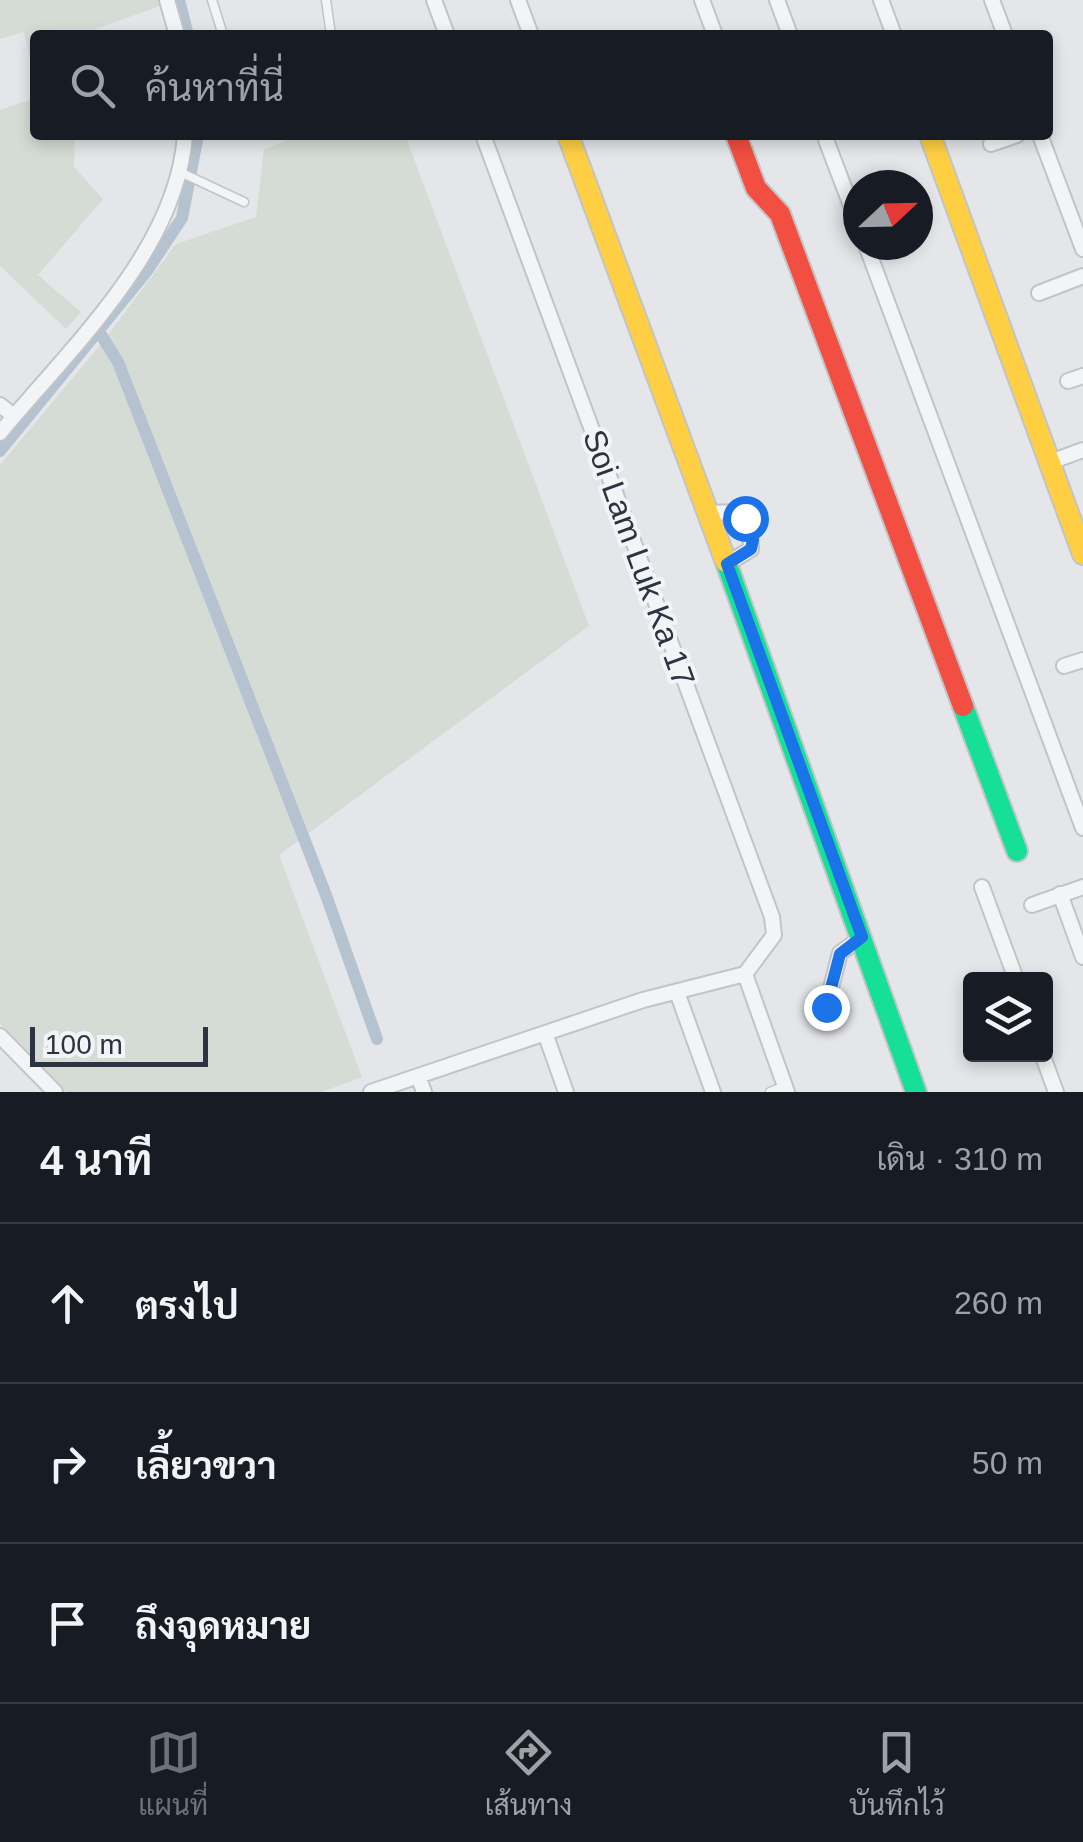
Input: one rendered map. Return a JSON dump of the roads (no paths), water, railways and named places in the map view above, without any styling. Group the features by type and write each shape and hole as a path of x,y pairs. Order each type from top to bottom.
{"street":[{"path":"167,0 176,30"},
{"path":"434,0 444,30"},
{"path":"518,0 528,30"},
{"path":"702,0 713,30"},
{"path":"777,0 788,30"},
{"path":"881,0 892,30"},
{"path":"992,0 1003,30"},
{"path":"0,433 140,262 164,224 184,174 185,140"},
{"name":"Soi Lam Luk Ka 17","path":"486,140 772,916 774,935 745,974"},
{"path":"570,140 916,1092"},
{"path":"738,140 756,188 780,214 1018,850"},
{"path":"826,140 843,185"},
{"path":"932,140 1083,554"},
{"path":"991,144 1003,140"},
{"path":"1042,140 1078,223 1083,250"},
{"path":"872,260 1083,828"},
{"path":"1039,292 1083,276"},
{"path":"1068,382 1083,376"},
{"path":"0,405 14,416"},
{"path":"1050,462 1083,450"},
{"path":"708,513 739,512 750,530 751,549 727,564"},
{"path":"1064,666 1083,660"},
{"path":"1032,905 1083,886"},
{"path":"982,887 1013,972"},
{"path":"1060,894 1083,957"},
{"path":"826,1007 840,954 862,937"},
{"path":"371,1092 544,1033 745,974 786,1089"},
{"path":"677,992 713,1092"},
{"path":"544,1033 566,1092"},
{"path":"0,1036 55,1092"},
{"path":"1045,1062 1056,1092"},
{"path":"418,1076 424,1092"}],"lane":[{"path":"212,0 221,30"},
{"path":"326,0 330,30"},
{"path":"184,174 244,202"},
{"path":"770,1092 786,1089"}],"waterway":[{"path":"179,0 187,30"},
{"path":"0,451 147,271 182,218 197,140"},
{"path":"98,330 118,362 326,895 377,1039"}]}
